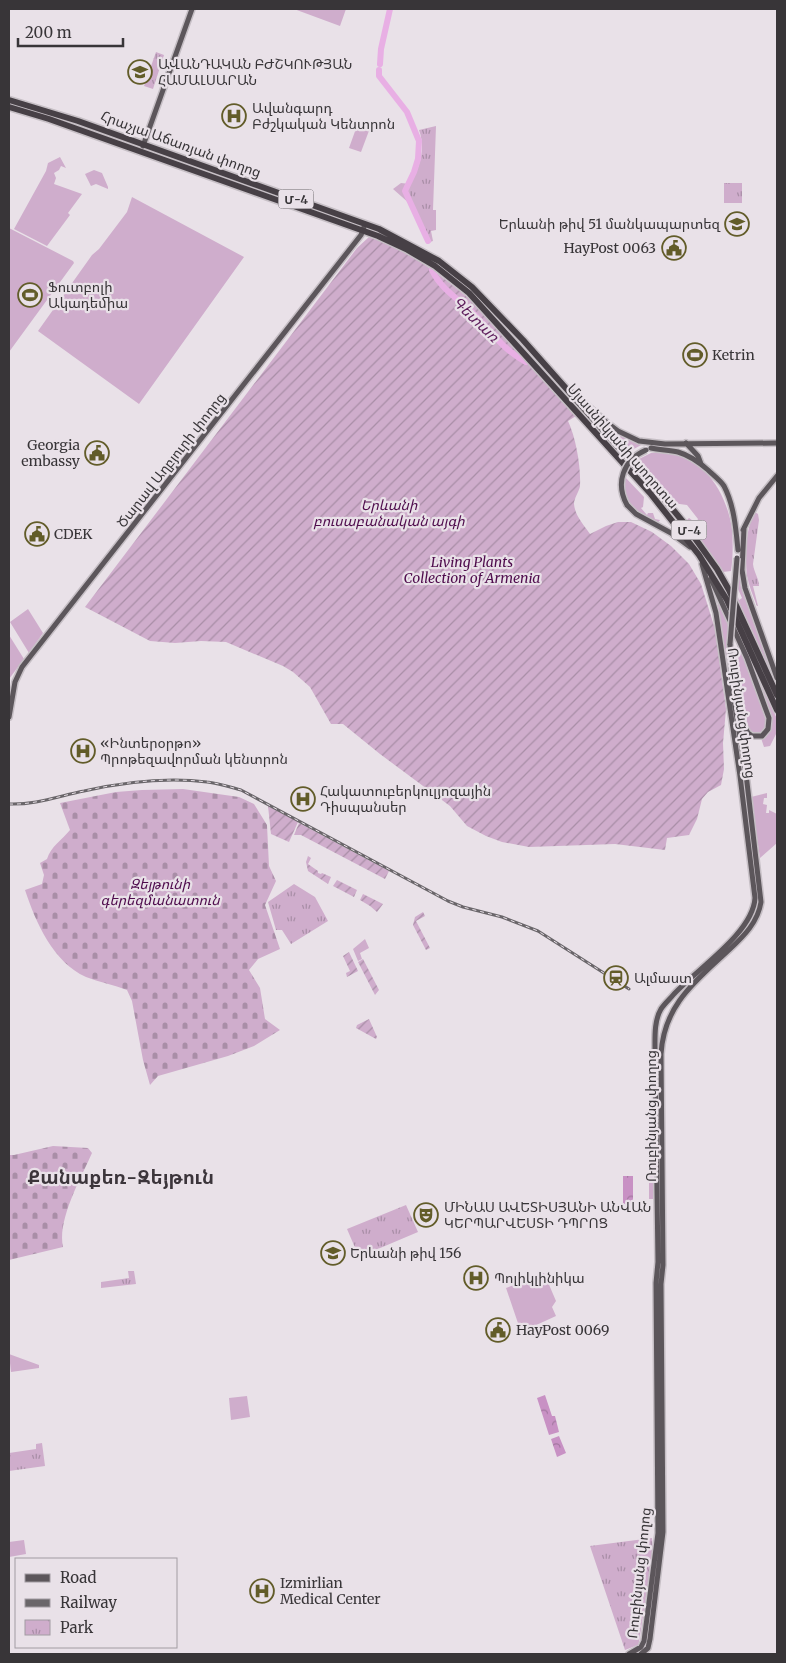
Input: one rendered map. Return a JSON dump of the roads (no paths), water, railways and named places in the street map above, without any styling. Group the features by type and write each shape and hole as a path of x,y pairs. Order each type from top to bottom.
{"highway":[{"name":"Հրաչյա Աճառյան փողոց","path":"9,100 49,111 142,148"},
{"name":"Հրաչյա Աճառյան փողոց","path":"9,108 142,148 364,227 395,236 424,251 463,279 500,315 555,376"},
{"name":"Հրաչյա Աճառյան փողոց","path":"364,227 435,266 456,281 494,318 550,381"},
{"name":"Մյասնիկյանի պողոտա","path":"555,376 670,505 717,569 730,590 777,696"},
{"name":"Մյասնիկյանի պողոտա","path":"550,381 650,493 707,566 727,600 777,710"}],"main road":[{"path":"142,148 192,9"},
{"name":"Ծարավ Աղբյուրի փողոց","path":"9,717 14,682 22,668 361,235 364,227"},
{"path":"555,376 606,422 618,431 639,441 665,444 777,443"},
{"path":"685,443 698,456 701,465"},
{"path":"665,444 648,449 629,462 623,473 621,489 626,505 636,514 671,533 699,555"},
{"path":"648,449 679,452 701,465 723,486 731,506 738,550"},
{"path":"777,476 759,498 744,528 742,570 745,588 777,678"},
{"name":"Ռուբինյանց փողոց","path":"643,1651 650,1639 664,1532 661,1054 664,1033 668,1018 690,987 748,931 758,914 761,902 746,774 730,667 737,558 744,528"},
{"name":"Ռուբինյանց փողոց","path":"643,1651 658,1533 656,1283 658,1262 655,1043 657,1022 665,1004 739,933 751,916 755,903 741,785 714,600 699,555"},
{"path":"707,566 769,718 768,729 762,736 752,736 746,729 730,667"},
{"path":"665,1004 674,1009"},
{"path":"660,1013 668,1018"},
{"path":"629,1654 643,1651"}],"waterway":[{"name":"Գետառ","path":"380,64 381,49 390,9"},
{"name":"Գետառ","path":"379,70 379,76 407,112 419,141 418,159 405,191 428,241"},
{"name":"Գետառ","path":"432,270 444,288 472,312 510,352 526,362"}],"railway":[{"path":"9,804 38,802 114,785 161,780 207,782 241,790 448,901 502,917 538,931 629,989"}],"place":[{"name":"ԱՎԱՆԴԱԿԱՆ ԲԺՇԿՈՒԹՅԱՆ ՀԱՄԱԼՍԱՐԱՆ","path":"140,72"},
{"name":"Ավանգարդ Բժշկական Կենտրոն","path":"234,116"},
{"name":"Երևանի թիվ 51 մանկապարտեզ","path":"737,224"},
{"name":"HayPost 0063","path":"674,248"},
{"name":"Ֆուտբոլի Ակադեմիա","path":"30,295"},
{"name":"Ketrin","path":"695,355"},
{"name":"Georgia embassy","path":"97,453"},
{"name":"CDEK","path":"37,534"},
{"name":"«Ինտերօրթո» Պրոթեզավորման կենտրոն","path":"83,751"},
{"name":"Հակատուբերկուլյոզային Դիսպանսեր","path":"303,799"},
{"name":"Ալմաստ","path":"616,978"},
{"name":"ՄԻՆԱՍ ԱՎԵՏԻՍՅԱՆԻ ԱՆՎԱՆ ԿԵՐՊԱՐՎԵՍՏԻ ԴՊՐՈՑ","path":"426,1215"},
{"name":"Երևանի թիվ 156","path":"333,1253"},
{"name":"Պոլիկլինիկա","path":"476,1278"},
{"name":"HayPost 0069","path":"498,1330"},
{"name":"Izmirlian Medical Center","path":"262,1591"}],"district":[{"name":"Քանաքեռ-Զեյթուն","path":"121,1177"}],"park label":[{"name":"Երևանի բուսաբանական այգի","path":"389,514"},
{"name":"Living Plants Collection of Armenia","path":"472,570"},
{"name":"Զեյթունի գերեզմանատուն","path":"160,892"}]}
